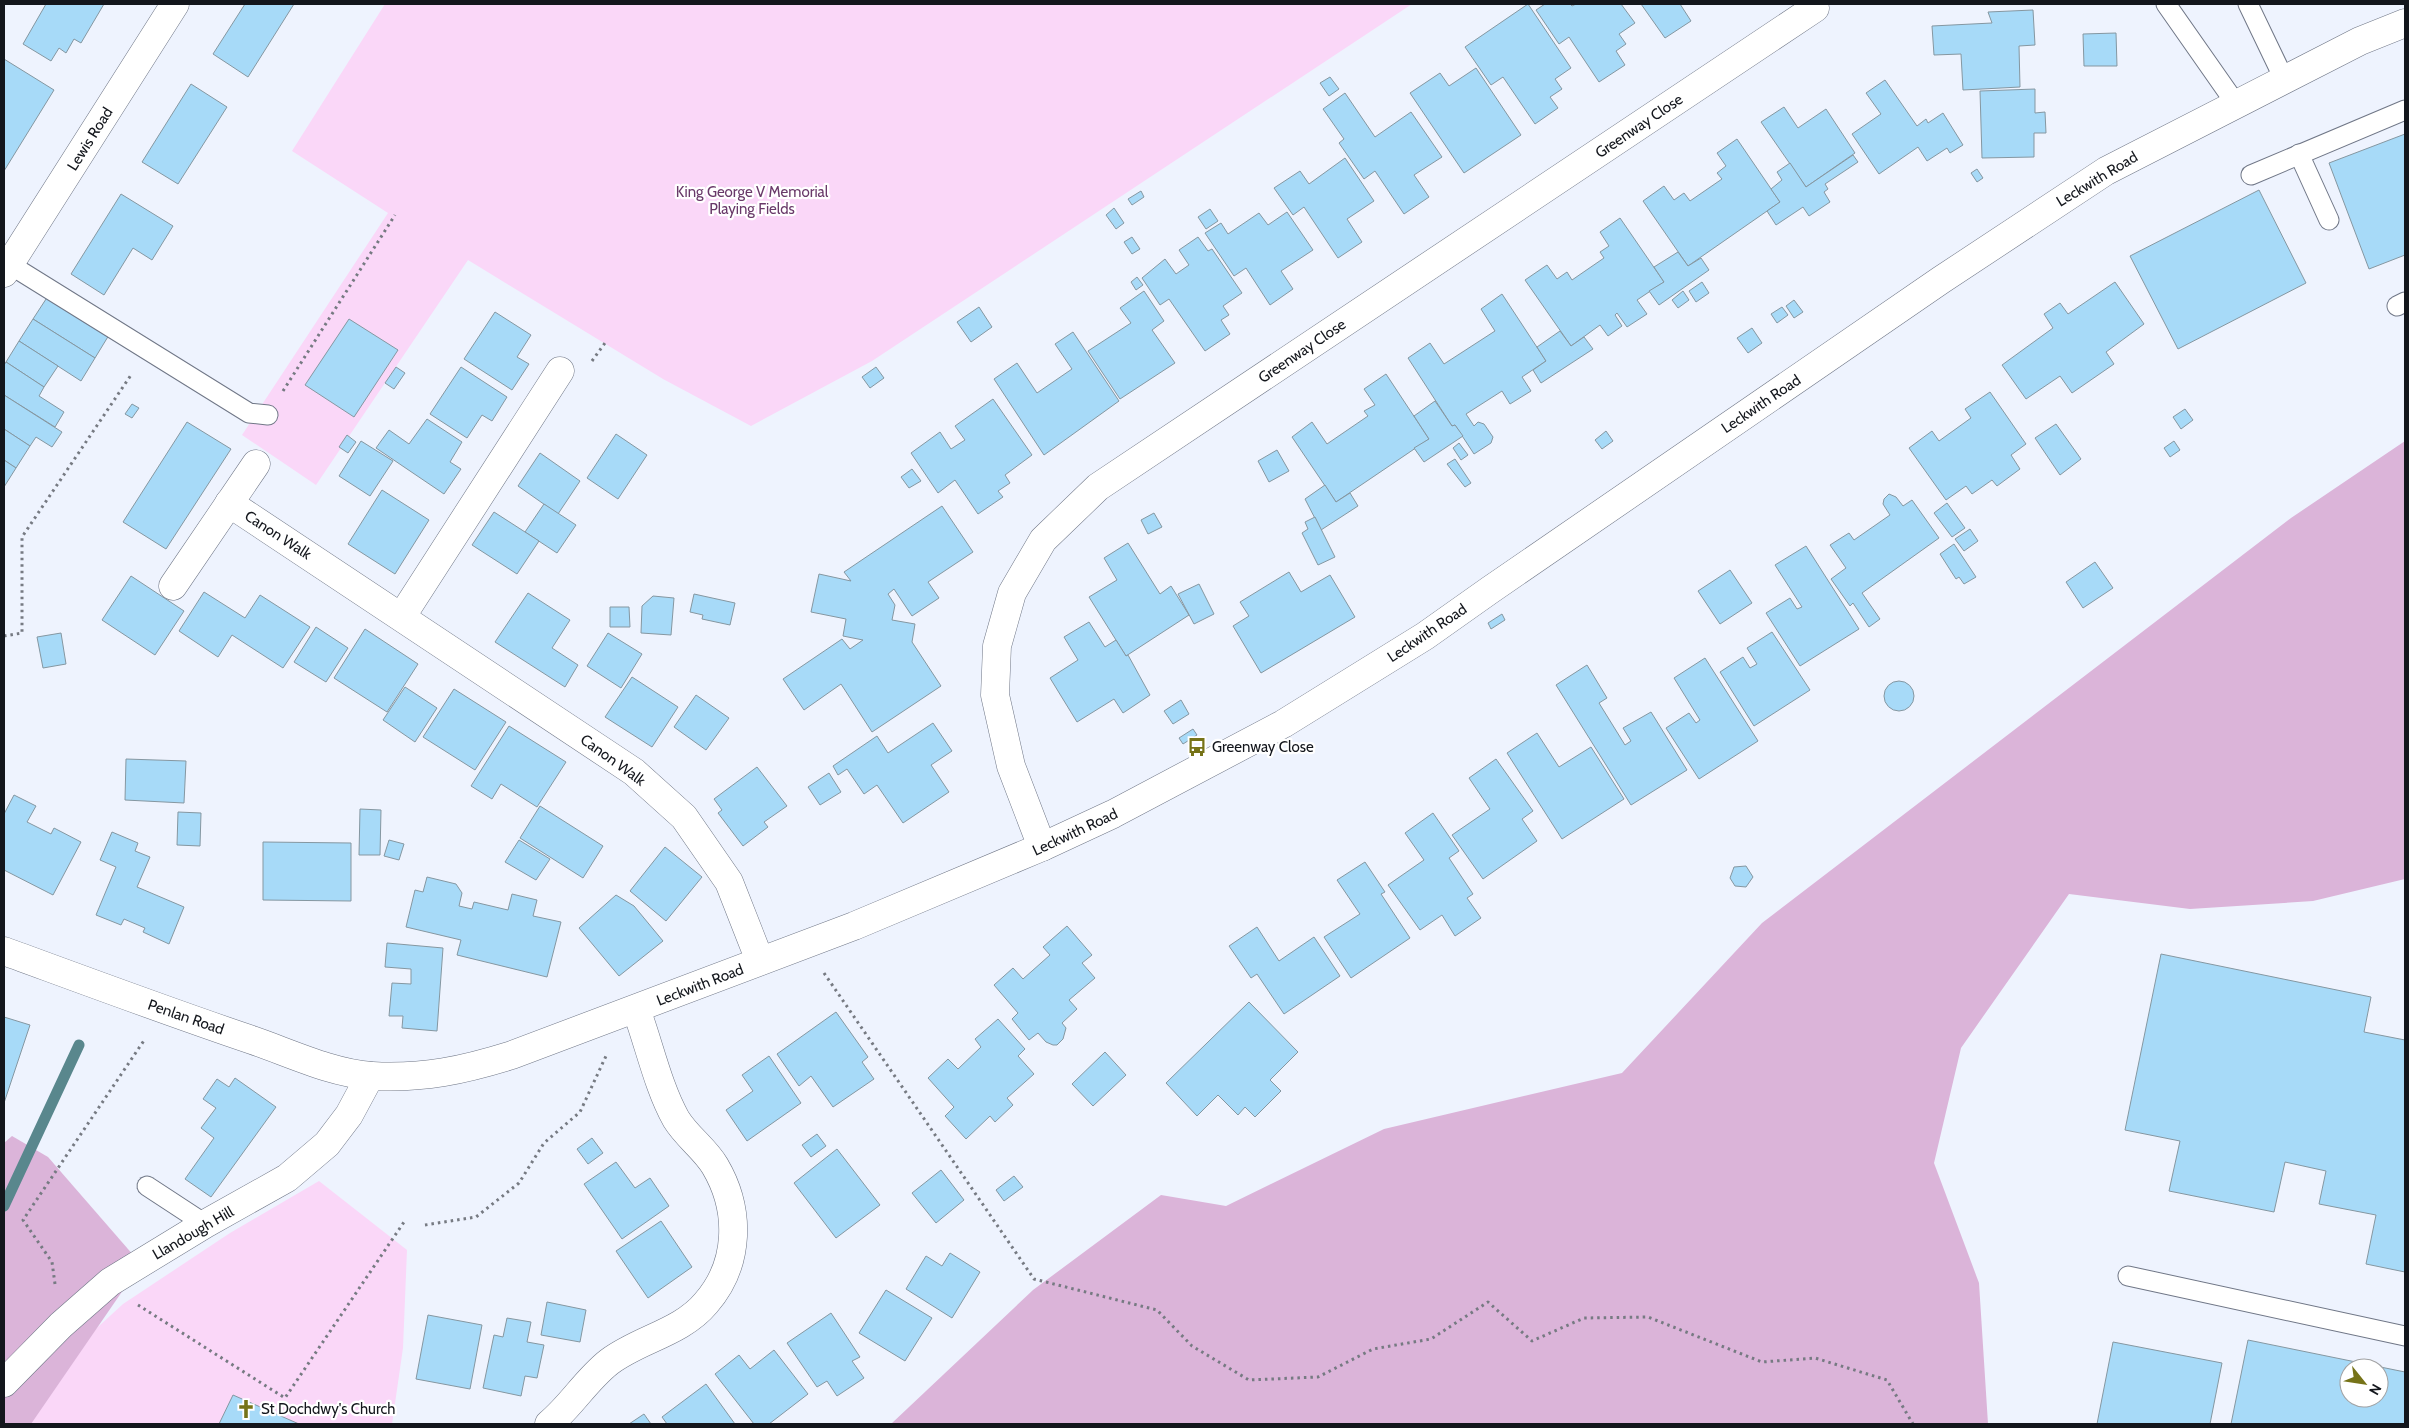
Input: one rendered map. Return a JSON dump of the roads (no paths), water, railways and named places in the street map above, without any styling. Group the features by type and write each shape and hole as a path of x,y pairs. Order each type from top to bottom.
{"street":[{"name":"Lewis Road","path":"7,269 175,4"},
{"name":"Greenway Close","path":"1042,847 1011,766 995,690 997,646 1012,593 1043,540 1098,487 1815,8"},
{"name":"Leckwith Road","path":"370,1076 421,1077 465,1070 512,1055 854,926 1042,847 1113,814 1200,769 1283,724 1425,636 1933,286 2106,170 2360,41 2405,23"},
{"path":"402,616 560,372"},
{"name":"Canon Walk","path":"173,586 256,464"},
{"name":"Canon Walk","path":"229,503 402,616 634,772 684,816 729,882 760,962"},
{"name":"Penlan Road","path":"4,951 165,1010 321,1064 370,1076"},
{"path":"548,1424 609,1362 630,1349 680,1324 706,1304 726,1274 735,1240 726,1188 714,1164 676,1119 636,1009"},
{"name":"Llandough Hill","path":"4,1382 61,1325 110,1282 205,1224 287,1178 327,1144 349,1115 370,1076"}],"lane":[{"path":"2166,4 2236,104"},
{"path":"2248,4 2284,79"},
{"path":"2251,175 2405,110"},
{"path":"2299,154 2329,220"},
{"path":"7,269 148,351 249,413 268,415"},
{"path":"147,1186 205,1224"},
{"path":"2128,1276 2405,1336"}],"waterway":[{"path":"4,1206 79,1045"}],"place":[{"name":"Greenway Close","path":"1197,747"},
{"name":"St Dochdwy's Church","path":"246,1409"}],"park label":[{"name":"King George V Memorial Playing Fields","path":"752,200"}]}
